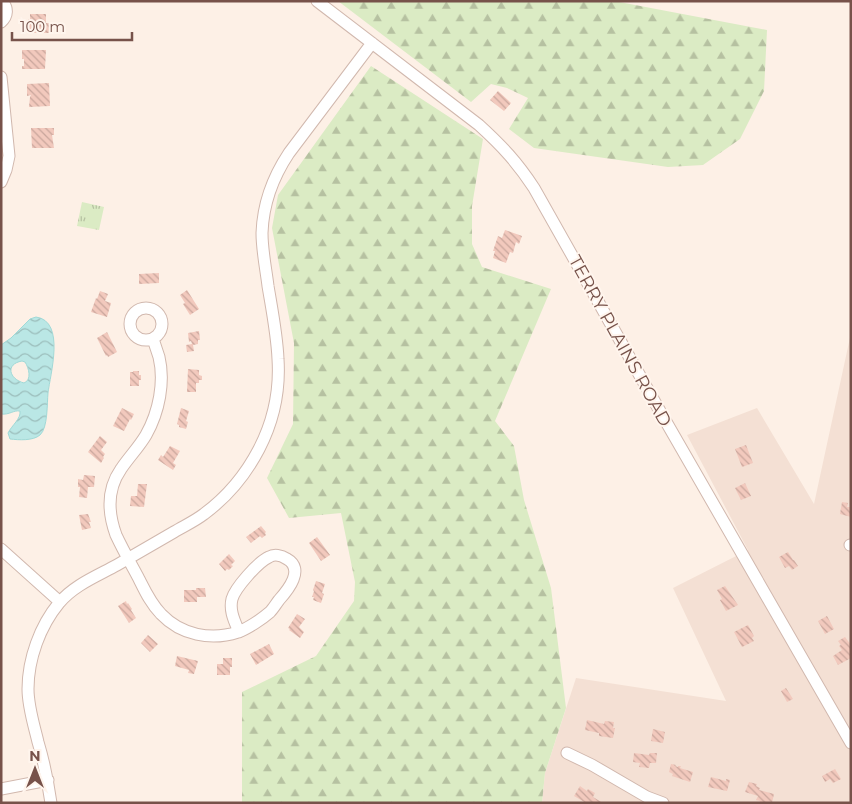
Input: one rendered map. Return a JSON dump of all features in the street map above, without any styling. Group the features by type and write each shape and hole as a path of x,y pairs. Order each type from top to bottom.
{"street":[{"path":"1,22 7,12 2,1"},
{"name":"TERRY PLAINS ROAD","path":"317,1 479,125 500,144 522,169 851,743"},
{"path":"51,803 48,780 30,711 28,690 32,657 40,636 48,619 60,602 80,585 204,515 231,490 259,450 268,430 278,384 275,327 263,255 262,234 270,188 289,153 372,43"},
{"path":"1,76 9,156 1,182"},
{"path":"152,339 159,358 161,387 159,405 146,436 120,470 113,483 110,494 112,524 152,603 170,622 195,635 206,637 223,636 239,632 270,612 290,586 295,573 294,566 290,561 285,557 277,555 267,557 235,591 231,607 239,632"},
{"path":"1,549 60,602"},
{"path":"566,753 592,765 647,798 663,803"},
{"path":"1,789 48,780"}],"shaded area":[{"path":"851,333 851,803 542,803 545,773 576,678 726,701 673,588 748,550 687,435 757,408 814,504"}],"green space":[{"path":"338,1 614,1 767,30 764,91 740,139 703,165 668,167 534,148 509,129 528,98 507,88 491,84 471,102"},
{"path":"371,66 483,139 472,206 472,244 482,267 551,289 495,421 514,446 524,500 551,588 566,708 545,773 542,803 242,803 242,692 316,656 354,601 355,582 341,513 289,518 267,478 293,424 294,343 272,228 278,195"},
{"path":"82,202 104,207 99,230 77,226"}],"water":[{"path":"36,317 45,321 51,328 54,338 46,421 43,432 37,437 26,440 10,439 8,433 18,419 20,411 1,414 1,345 30,319","holes":["25,362 29,370 29,377 24,383 12,375 11,368 17,363"]}],"building":[{"path":"30,14 46,14 46,23 52,23 52,33 28,33"},
{"path":"22,50 46,50 45,69 22,69 24,59 22,59"},
{"path":"49,83 50,106 29,107 31,95 27,96 27,84"},
{"path":"498,91 511,103 504,111 490,100"},
{"path":"31,128 54,128 54,135 52,135 54,148 32,148"},
{"path":"505,230 522,236 519,244 516,242 513,253 510,252 506,263 493,258 495,251 493,251 498,236 502,238"},
{"path":"159,273 159,283 139,284 139,274"},
{"path":"187,290 199,309 190,315 180,295"},
{"path":"100,291 108,294 105,301 111,303 107,317 91,312"},
{"path":"199,331 200,340 198,340 198,344 193,345 194,351 187,352 186,345 192,344 191,341 189,342 188,333"},
{"path":"107,332 117,352 108,357 97,338"},
{"path":"188,369 199,370 199,375 202,376 202,380 196,383 196,392 187,392"},
{"path":"139,371 139,375 141,375 139,386 130,386 130,372"},
{"path":"122,408 134,414 124,431 113,426"},
{"path":"181,408 189,411 186,429 179,427 177,424"},
{"path":"100,436 107,442 101,450 105,454 101,463 88,452"},
{"path":"746,445 753,463 742,467 735,449"},
{"path":"170,446 180,451 173,463 176,465 173,470 158,460 161,455 163,457"},
{"path":"84,475 95,476 94,487 88,487 87,498 79,497 80,487 78,487 78,479 83,480"},
{"path":"745,483 751,496 741,500 735,488"},
{"path":"138,484 147,484 144,507 130,506 131,496 137,496"},
{"path":"842,502 848,503 847,507 851,507 851,517 840,514"},
{"path":"88,514 91,528 82,530 79,515"},
{"path":"261,526 266,535 262,538 260,536 251,543 246,537"},
{"path":"317,537 330,555 321,561 309,543"},
{"path":"788,552 798,566 792,570 789,566 785,568 779,557"},
{"path":"229,554 235,561 229,570 225,571 219,564"},
{"path":"316,581 325,584 321,603 313,600 314,597 312,597"},
{"path":"725,586 738,605 726,611 717,590"},
{"path":"196,588 205,588 206,597 197,597 197,602 184,602 184,590 196,590"},
{"path":"126,601 136,618 129,623 118,606"},
{"path":"297,614 305,619 299,627 304,632 300,638 288,628"},
{"path":"827,616 834,629 825,634 818,621"},
{"path":"748,625 754,636 752,638 754,641 742,647 734,632"},
{"path":"148,635 158,644 150,652 141,643"},
{"path":"845,637 851,645 851,658 838,665 833,656 842,650 838,641"},
{"path":"269,644 274,654 256,665 250,654"},
{"path":"177,656 198,661 194,674 188,673 189,670 175,666"},
{"path":"223,658 232,658 230,675 217,675 217,664 223,664"},
{"path":"786,688 793,699 787,702 781,691"},
{"path":"587,720 604,724 605,721 614,722 613,738 599,736 599,733 585,730"},
{"path":"653,729 665,732 663,743 651,741"},
{"path":"634,753 649,755 650,753 657,753 656,763 650,763 649,768 639,767 640,763 633,762"},
{"path":"671,764 678,767 681,766 680,768 693,772 690,782 672,776 673,774 669,772"},
{"path":"835,769 841,779 833,783 830,779 825,782 822,776"},
{"path":"711,777 726,781 726,779 730,780 727,791 708,787"},
{"path":"749,782 757,784 756,786 760,788 759,790 774,794 772,803 759,803 760,801 756,800 758,796 745,792"},
{"path":"580,786 587,791 588,789 595,793 593,797 603,803 586,803 574,796"}]}
